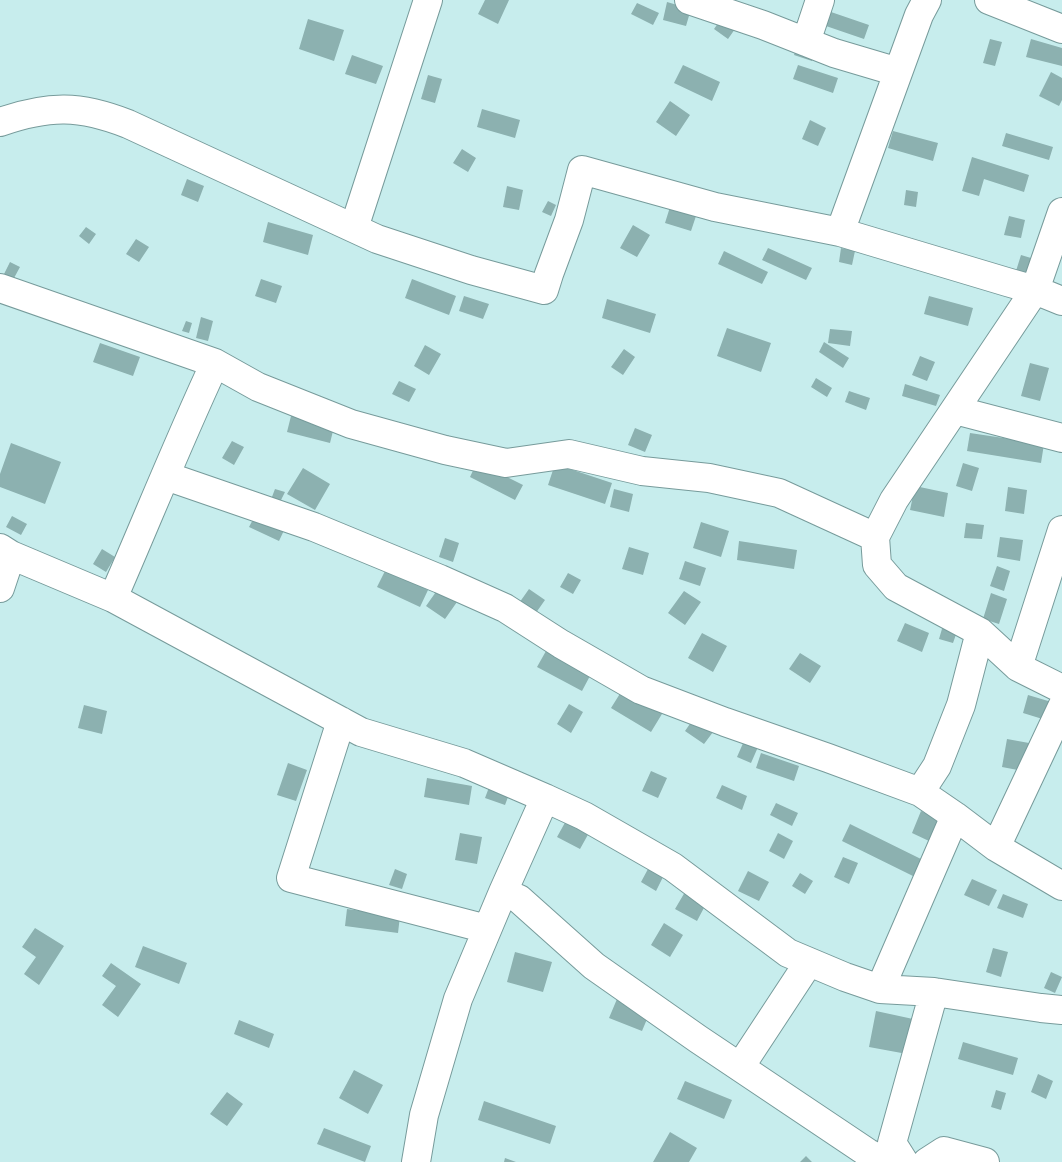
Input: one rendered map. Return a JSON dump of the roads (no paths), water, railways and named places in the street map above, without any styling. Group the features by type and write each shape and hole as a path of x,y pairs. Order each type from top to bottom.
{"street":[{"path":"354,228 428,0"},
{"path":"688,0 762,25 834,53 898,72"},
{"path":"806,42 820,0"},
{"path":"840,232 919,15 927,0"},
{"path":"989,0 1062,29"},
{"path":"0,122 21,114 43,110 66,109 108,116 377,239 472,270 544,290 548,274 569,220 582,170 715,207 840,232 1036,290 1062,301"},
{"path":"1062,212 1036,290 894,500 875,537 877,565 896,587 980,632 1018,667 1062,688"},
{"path":"0,288 215,362 258,387 351,424 445,450 506,463 570,454 642,471 710,478 779,493 875,537"},
{"path":"113,598 215,362"},
{"path":"955,410 1062,438"},
{"path":"166,476 314,527 440,578 505,608 561,644 641,690 920,792 996,847 1062,886"},
{"path":"1018,667 1062,530"},
{"path":"0,588 6,552 113,598 361,732 464,764 584,816 673,867 788,953 845,977 880,988 934,992 1062,1010"},
{"path":"920,792 937,766 961,705 980,632"},
{"path":"996,847 1062,707"},
{"path":"341,721 291,878 487,929"},
{"path":"416,1162 424,1115 458,999 545,798"},
{"path":"880,988 955,816"},
{"path":"503,892 519,899 594,966 740,1068 868,1154 886,1162"},
{"path":"740,1068 809,962"},
{"path":"904,1162 892,1143 934,992"},
{"path":"927,1162 944,1151 985,1162"}]}
